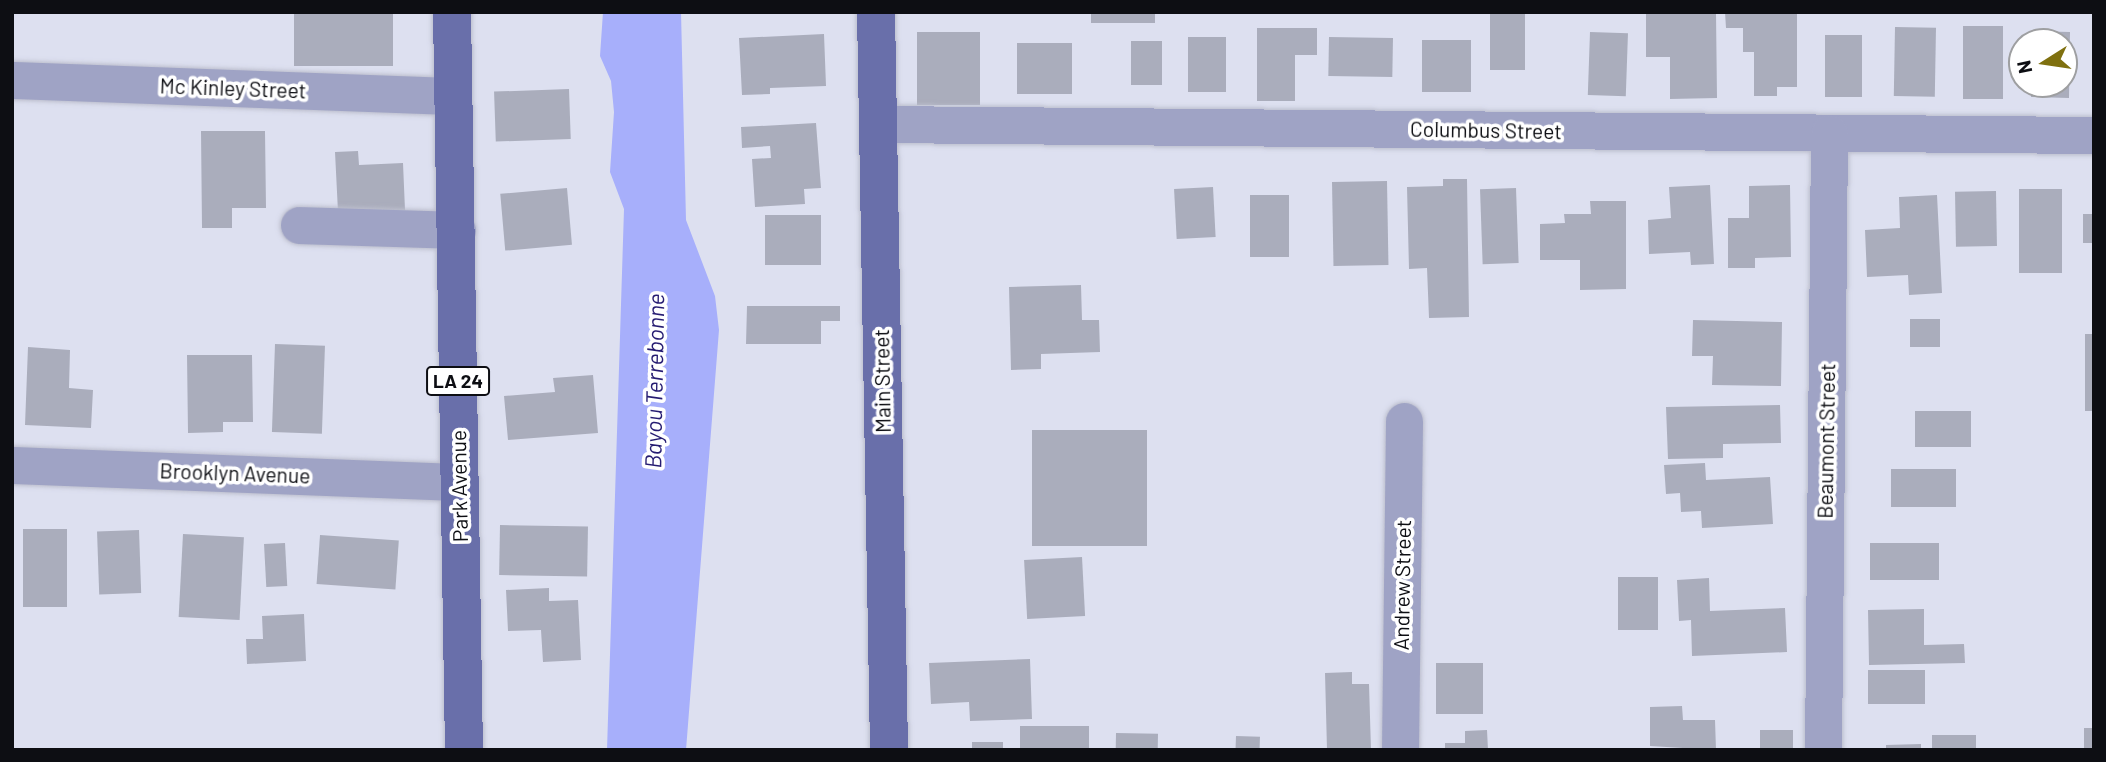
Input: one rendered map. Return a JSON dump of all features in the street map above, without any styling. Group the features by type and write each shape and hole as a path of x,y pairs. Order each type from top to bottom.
{"main road":[{"name":"Park Avenue","path":"452,12 464,750"},
{"name":"Main Street","path":"876,12 889,750"}],"street":[{"name":"Mc Kinley Street","path":"12,80 453,96"},
{"name":"Columbus Street","path":"878,124 2094,135"},
{"name":"Beaumont Street","path":"1823,750 1829,133"},
{"path":"299,225 457,230"},
{"name":"Andrew Street","path":"1400,750 1404,421"},
{"name":"Brooklyn Avenue","path":"12,465 458,482"}],"water":[{"name":"Bayou Terrebonne","path":"603,12 681,12 686,220 715,296 719,330 686,750 607,750 624,209 610,172 614,112 611,81 600,56"}],"building":[{"path":"294,12 393,12 393,66 294,66"},
{"path":"1091,12 1155,12 1155,23 1091,23"},
{"path":"1490,12 1525,12 1525,70 1490,70"},
{"path":"1725,12 1797,12 1797,87 1777,87 1777,96 1754,96 1754,52 1743,52 1743,28 1726,28"},
{"path":"1716,13 1717,98 1670,99 1670,57 1646,57 1646,14"},
{"path":"1963,26 2003,26 2003,99 1963,99"},
{"path":"1895,27 1936,28 1935,97 1894,96"},
{"path":"1257,28 1317,28 1317,55 1295,55 1295,101 1257,101"},
{"path":"917,32 980,32 980,105 917,105"},
{"path":"1590,32 1628,33 1626,96 1588,95"},
{"path":"824,34 826,86 770,88 770,94 742,95 739,38"},
{"path":"1825,35 1862,35 1862,97 1825,97"},
{"path":"1188,37 1226,37 1226,92 1188,92"},
{"path":"1329,37 1393,38 1392,77 1328,76"},
{"path":"1422,40 1471,40 1471,92 1422,92"},
{"path":"1131,41 1162,41 1162,85 1131,85"},
{"path":"1017,43 1072,43 1072,94 1017,94"},
{"path":"569,89 571,139 496,142 494,92"},
{"path":"816,123 821,188 804,189 805,204 755,207 752,159 771,158 770,146 742,148 741,127"},
{"path":"201,131 265,131 266,208 232,208 232,228 202,228"},
{"path":"358,151 359,165 403,163 405,210 338,212 335,152"},
{"path":"1443,179 1467,179 1469,317 1429,318 1427,268 1409,269 1407,187 1443,186"},
{"path":"1387,181 1388,265 1333,266 1332,182"},
{"path":"1710,185 1714,264 1691,265 1690,252 1649,254 1648,220 1671,218 1669,187"},
{"path":"1790,185 1791,257 1755,258 1755,268 1728,268 1728,218 1749,218 1749,186"},
{"path":"1213,187 1216,237 1177,239 1174,189"},
{"path":"567,188 572,245 505,251 500,194"},
{"path":"1516,188 1519,263 1483,264 1480,189"},
{"path":"2019,189 2062,189 2062,273 2019,273"},
{"path":"1996,191 1997,246 1956,247 1955,192"},
{"path":"1250,195 1289,195 1289,257 1250,257"},
{"path":"1937,195 1942,293 1909,295 1908,275 1867,277 1865,230 1900,228 1899,197"},
{"path":"1590,201 1626,201 1626,289 1580,290 1580,260 1540,260 1540,224 1565,223 1564,214 1591,214"},
{"path":"2083,214 2094,214 2094,243 2083,243"},
{"path":"765,215 821,215 821,265 765,265"},
{"path":"1081,285 1082,320 1099,320 1100,352 1041,354 1041,369 1011,370 1009,287"},
{"path":"747,306 840,306 840,321 821,321 821,344 746,344"},
{"path":"1910,319 1940,319 1940,347 1910,347"},
{"path":"1693,320 1782,322 1781,386 1712,385 1713,356 1692,356"},
{"path":"2085,334 2094,334 2094,411 2085,411"},
{"path":"275,344 325,346 322,434 272,432"},
{"path":"28,347 70,350 69,388 93,390 91,428 25,425"},
{"path":"187,355 252,355 253,422 223,422 223,432 188,433"},
{"path":"593,375 598,433 508,440 504,396 555,392 553,378"},
{"path":"1780,405 1781,443 1723,444 1723,458 1668,459 1666,407"},
{"path":"1915,411 1971,411 1971,447 1915,447"},
{"path":"1032,430 1147,430 1147,546 1032,546"},
{"path":"1705,463 1706,480 1770,477 1773,524 1702,528 1701,511 1681,512 1680,493 1666,494 1664,465"},
{"path":"1891,469 1956,469 1956,507 1891,507"},
{"path":"500,525 588,527 587,577 499,575"},
{"path":"23,529 67,529 67,607 23,607"},
{"path":"139,530 141,593 99,594 97,531"},
{"path":"183,534 244,537 240,620 179,617"},
{"path":"320,535 399,541 395,589 317,584"},
{"path":"285,543 287,586 266,587 264,544"},
{"path":"1870,543 1939,543 1939,580 1870,580"},
{"path":"1082,557 1085,616 1027,619 1024,560"},
{"path":"1618,577 1658,577 1658,630 1618,630"},
{"path":"1709,578 1710,611 1785,608 1787,652 1692,656 1691,620 1679,621 1677,580"},
{"path":"549,588 549,601 578,600 581,660 543,662 541,630 508,631 506,590"},
{"path":"1924,609 1924,645 1964,644 1965,663 1869,665 1868,610"},
{"path":"304,614 306,661 247,664 246,639 263,639 262,616"},
{"path":"1030,659 1032,719 970,721 969,702 931,704 929,663"},
{"path":"1436,663 1483,663 1483,714 1436,714"},
{"path":"1868,670 1925,670 1925,704 1868,704"},
{"path":"1352,672 1352,684 1369,684 1371,750 1327,750 1325,673"},
{"path":"1682,706 1683,720 1715,720 1716,750 1650,746 1650,707"},
{"path":"1020,726 1089,726 1089,750 1020,750"},
{"path":"2084,728 2094,728 2094,750 2084,750"},
{"path":"1487,730 1488,750 1445,750 1445,743 1465,743 1465,731"},
{"path":"1760,730 1793,730 1793,750 1760,750"},
{"path":"1116,733 1158,734 1158,750 1116,750"},
{"path":"1932,735 1976,735 1976,750 1932,750"},
{"path":"1236,736 1260,737 1260,750 1236,750"},
{"path":"972,742 1003,742 1003,750 972,750"},
{"path":"1921,744 1921,750 1886,750 1886,745"}]}
